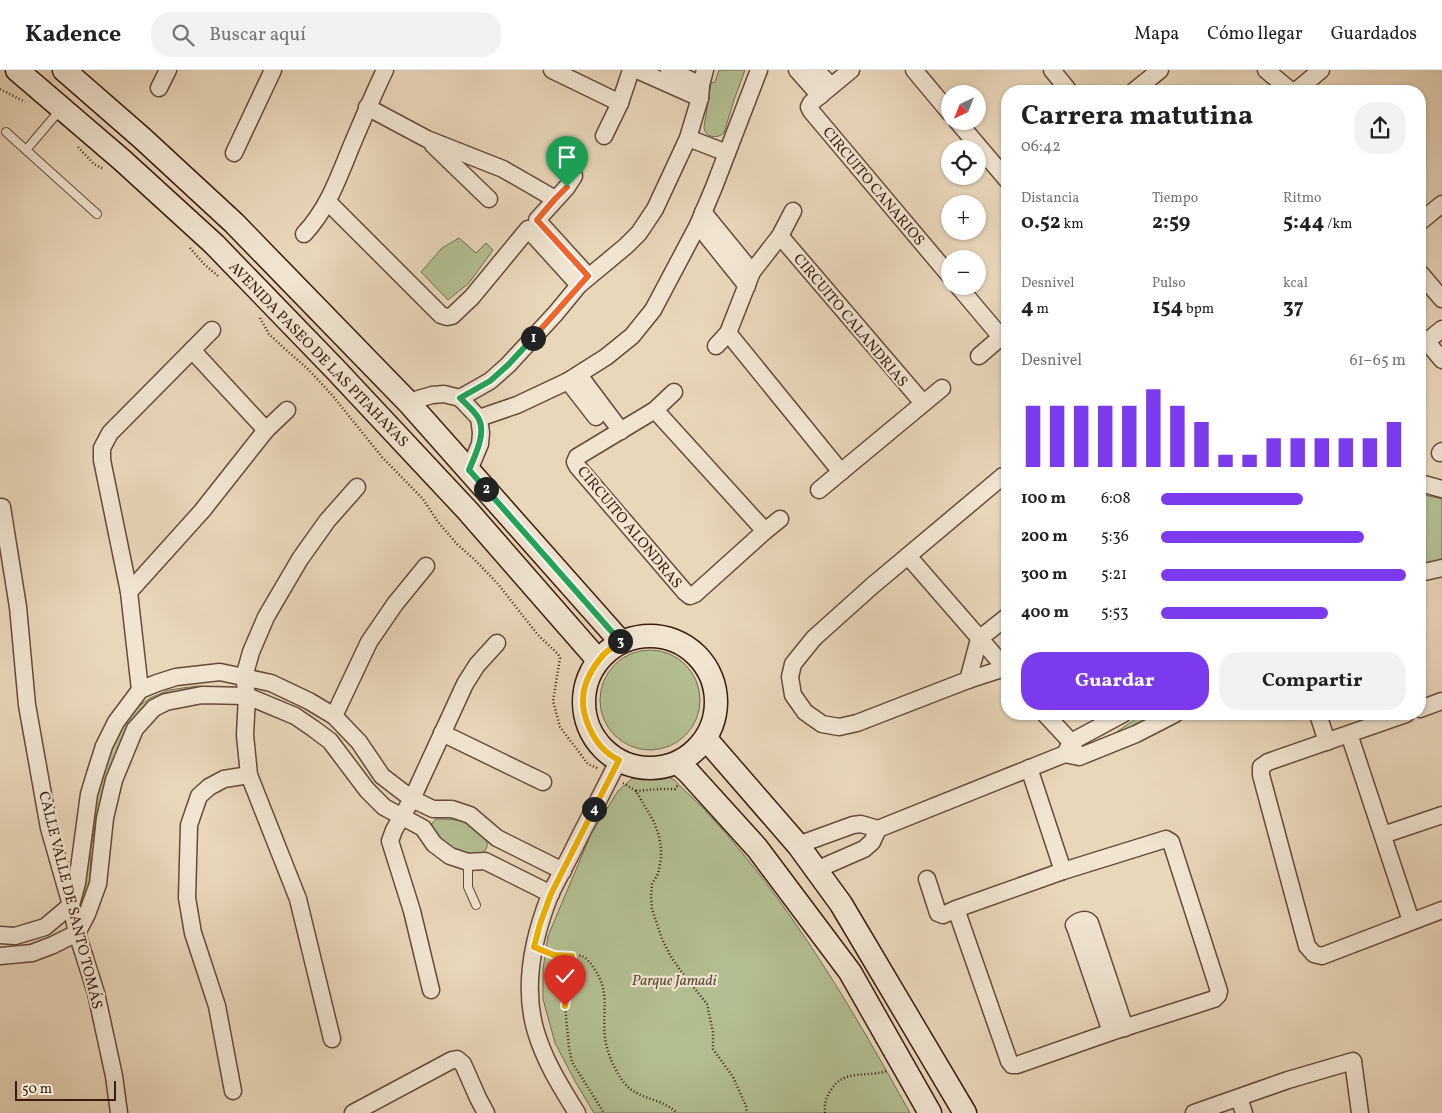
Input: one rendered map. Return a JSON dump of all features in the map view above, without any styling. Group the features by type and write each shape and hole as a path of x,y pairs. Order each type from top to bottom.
{"street":[{"name":"AVENIDA PASEO DE LAS PITAHAYAS","path":"17,70 62,108 114,166 214,244 335,369 467,510 598,660"},
{"name":"AVENIDA PASEO DE LAS PITAHAYAS","path":"64,70 142,138 234,223 408,402 621,642"},
{"path":"159,88 168,70"},
{"path":"234,154 273,70"},
{"path":"304,234 316,222 328,202 385,70"},
{"path":"552,70 620,103"},
{"path":"604,136 620,103 631,70"},
{"path":"637,70 702,84"},
{"path":"669,70 702,84"},
{"path":"479,418 517,405 573,378 606,357 632,336 653,310 700,218 759,70"},
{"path":"797,70 825,91"},
{"path":"816,70 825,91"},
{"path":"825,91 851,70"},
{"path":"914,70 941,102"},
{"path":"1052,70 1064,85"},
{"path":"1141,85 1160,70"},
{"path":"1266,70 1285,85"},
{"path":"1303,85 1322,70"},
{"path":"460,398 490,381 508,365 583,281 639,233 655,209 688,138 702,84"},
{"name":"CIRCUITO CANARIOS","path":"825,91 811,103 809,107 811,111 941,265"},
{"path":"367,108 427,139 502,169 555,199"},
{"path":"965,130 1001,173"},
{"path":"114,166 142,138"},
{"path":"688,138 727,153"},
{"path":"427,139 489,199"},
{"path":"574,176 567,187 537,220 583,281"},
{"path":"328,202 441,315 447,317 452,316 472,297 528,229 583,281"},
{"path":"1426,217 1442,204"},
{"path":"716,346 728,332 749,280 780,236 793,211"},
{"path":"700,218 749,280"},
{"name":"CIRCUITO CALANDRIAS","path":"780,236 923,404"},
{"path":"1426,280 1442,299"},
{"path":"967,295 1001,331"},
{"path":"1426,342 1442,329"},
{"path":"140,690 129,592 102,460 102,448 110,433 212,330"},
{"path":"728,332 841,472"},
{"path":"978,356 1001,337"},
{"path":"1426,347 1442,360"},
{"path":"192,350 266,430"},
{"path":"573,378 616,433"},
{"path":"820,490 942,388"},
{"name":"CIRCUITO ALONDRAS","path":"674,392 655,410 577,457 575,462 577,466 690,596 695,594 765,531 780,520"},
{"path":"408,402 444,394 460,398 479,418 480,444 469,470"},
{"path":"129,592 202,511 266,430 287,410"},
{"path":"655,410 765,531"},
{"path":"1001,478 872,586 814,638 793,664 790,677 793,695 805,712 822,724 839,727 857,723 968,680 1001,671"},
{"path":"1426,485 1442,489"},
{"path":"332,1039 298,899 249,775 245,735 247,696 244,677 251,652 266,617 300,559 327,521 357,487"},
{"name":"CALLE VALLE DE SANTO TOMÁS","path":"2,507 18,607 26,705 49,828 71,904 77,933 96,993 120,1113"},
{"path":"908,556 1001,664"},
{"path":"334,716 369,642 395,604 426,566"},
{"path":"1426,573 1441,572"},
{"path":"968,680 979,639 1001,622"},
{"path":"577,1113 554,1076 535,1031 531,1011 530,974 540,924 551,894 615,767 611,756 596,742 587,724 584,704 586,684 598,660 621,642 642,636 663,637 684,645 700,658 712,677 717,698 715,719 706,739 683,768"},
{"path":"431,990 412,911 390,841 401,816 412,799 465,684 477,665 497,643"},
{"path":"0,935 15,936 45,927 71,904 77,883 89,794 104,746 116,722 140,690 156,682 176,677 220,672 271,682 309,701 334,716 359,742 382,776 412,799 433,809 452,809 470,815 496,838 563,871"},
{"path":"0,956 32,953 53,946 77,933 87,914 98,884 104,818 114,780 135,729 154,708 166,702 202,694 247,696 295,716 330,741 367,790 384,807 424,828 434,844 450,856 468,862 485,861 551,894"},
{"path":"1426,707 1442,701"},
{"path":"1049,720 1072,751"},
{"path":"1072,751 1115,720"},
{"path":"798,845 853,825 861,824 878,829 1072,751 1136,734 1163,720"},
{"path":"1320,720 1327,742"},
{"path":"1389,720 1268,762 1261,767 1260,775 1307,946 1314,954 1322,956 1442,910"},
{"path":"442,733 543,782"},
{"path":"1349,734 1411,921"},
{"path":"706,739 798,845 841,904 965,1113"},
{"path":"615,767 626,764 643,769 683,768 757,848 850,972 930,1113"},
{"path":"1029,768 1063,871"},
{"path":"233,1091 217,1006 193,933 187,898 189,825 199,796 209,786 224,779 249,775"},
{"path":"424,828 433,809"},
{"path":"1383,835 1442,815"},
{"path":"816,870 864,849 872,842 878,829"},
{"path":"824,836 837,860"},
{"path":"485,861 496,838"},
{"path":"927,879 938,913 943,915 956,910 1063,871 1166,839 1170,842 1219,991 1218,995 1214,999 1017,1065 1012,1064 1009,1062 956,910"},
{"path":"814,922 841,904"},
{"path":"1088,920 1090,923 1118,1030 1075,928 1074,925 1077,922 1088,920"},
{"path":"353,1113 370,1109 452,1060 457,1059 463,1064 486,1113"},
{"path":"1194,1113 1242,1106 1288,1080 1353,1061 1360,1113"}],"lane":[{"path":"26,150 62,108"},
{"path":"6,132 96,214"},
{"path":"468,862 468,887 476,905"}],"path":[{"path":"0,89 26,102"},
{"path":"72,142 94,164 114,166"},
{"path":"188,246 204,264 221,278"},
{"path":"257,314 269,334 309,370 332,395 382,457 422,499 457,544 498,584 538,634 558,654 560,658 553,701 560,727 588,764 615,767 636,791 654,822 662,848 658,874 652,884 652,908 662,939 670,955 707,1004 713,1032 713,1049 733,1077 746,1106 747,1113"},
{"path":"636,791 675,788 683,768"},
{"path":"534,947 554,955 582,956 591,963 604,987 605,1036 607,1049 615,1069 631,1090 641,1096 655,1099 672,1107 677,1113"},
{"path":"572,956 571,978 565,1006 570,1055 576,1069 604,1113"},
{"path":"825,1113 824,1107 827,1096 842,1079 852,1075 880,1073 903,1066"}],"green space":[{"path":"719,70 745,70 724,133 715,137 709,135 704,127 711,83 715,82"},
{"path":"459,238 476,253 486,243 493,250 469,283 448,300 421,272 442,248"},
{"path":"1426,495 1442,499 1442,562 1426,565"},
{"path":"650,650 669,654 685,665 696,681 700,700 696,719 685,735 669,746 650,750 631,746 615,735 604,719 600,700 604,681 615,665 631,654"},
{"path":"197,686 223,688 186,694 122,740 107,776 91,848 90,882 82,907 79,907 91,806 115,733 132,711 150,698 169,690"},
{"path":"1134,720 1148,720 1112,735"},
{"name":"Parque Jamadi","path":"635,776 659,776 673,779 709,815 742,853 770,888 820,960 910,1113 594,1113 555,1043 543,999 543,969 548,936 591,834 618,791"},
{"path":"436,819 457,820 469,825 486,840 486,849 482,853 470,854 463,853 444,844 431,828 432,823"}],"route":[{"path":"565,1006 571,978 572,956 554,955 534,947 551,894 619,760 611,756 596,742 587,724 584,704 586,684 598,660 621,642 602,618 469,470 480,444 481,433 479,418 460,398 490,381 508,365 588,276 537,220 567,187"}]}
